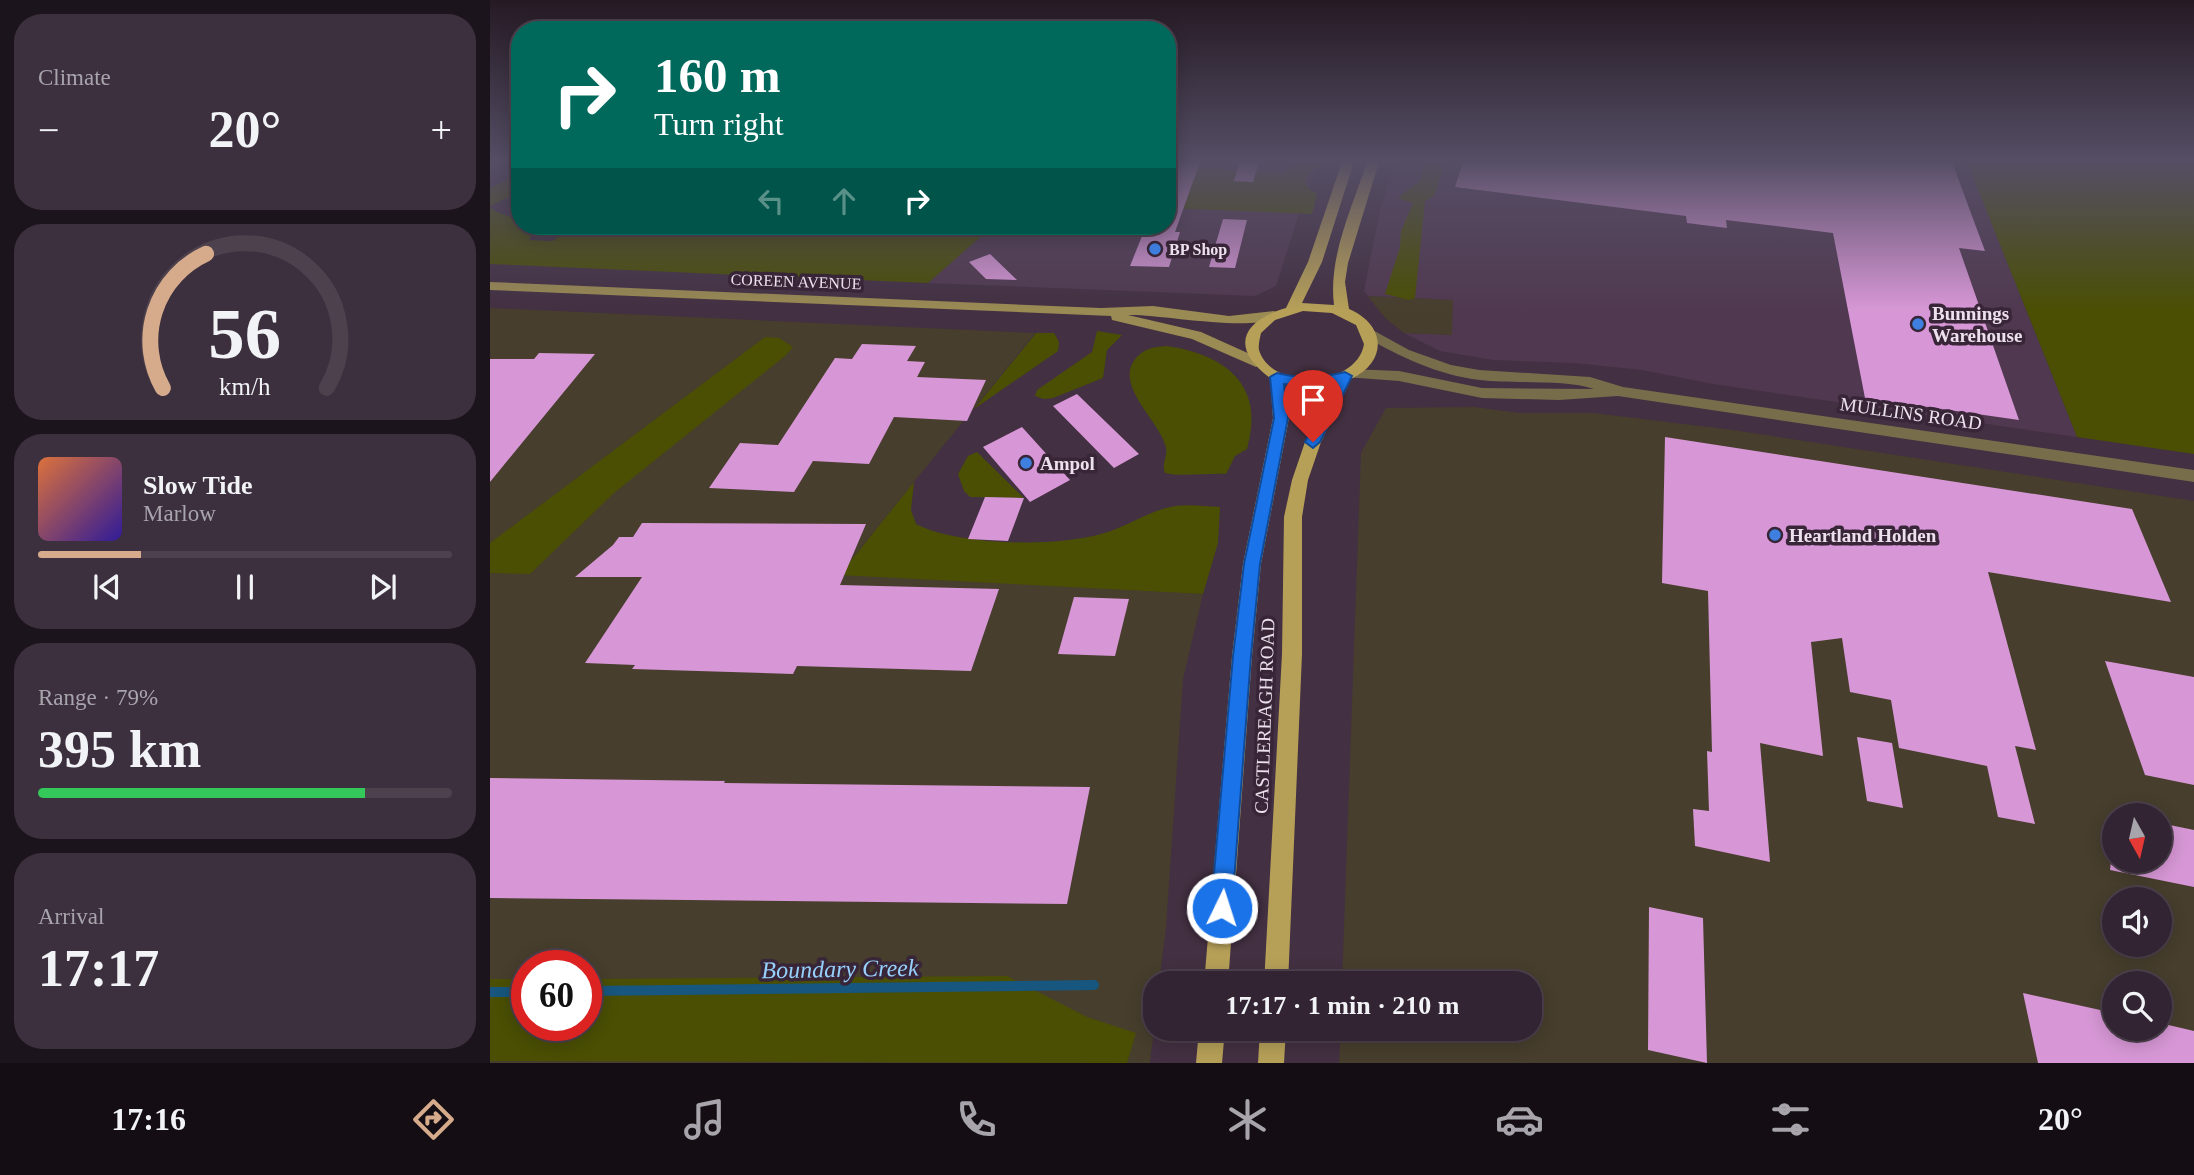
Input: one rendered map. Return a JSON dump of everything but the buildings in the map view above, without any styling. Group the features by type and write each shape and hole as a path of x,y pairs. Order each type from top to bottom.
{"main road":[{"path":"1292,309 1315,262 1332,212"},
{"path":"1342,312 1338,282 1341,263 1357,212"},
{"path":"1323,307 1342,312 1359,321 1369,333 1369,355 1348,375 1311,383 1277,377 1256,362 1250,345 1257,328 1274,315 1292,309 1323,307"},
{"name":"CASTLEREAGH ROAD","path":"1277,971 1292,654 1293,517 1300,480 1313,442 1348,375"},
{"name":"CASTLEREAGH ROAD","path":"1217,971 1252,564 1281,418 1277,377"},
{"path":"1209,1063 1211,1041"},
{"path":"1271,1063 1272,1041"}],"street":[{"name":"COREEN AVENUE","path":"490,286 1101,312 1153,310 1230,320 1274,315"},
{"name":"COREEN AVENUE","path":"1101,312 1196,335 1256,362"},
{"name":"MULLINS ROAD","path":"1369,333 1412,357 1448,369 1479,375 1590,382 1622,392 2194,476"},
{"name":"MULLINS ROAD","path":"1348,375 1399,376 1482,393 1559,395 1622,392"}],"shaded area":[{"path":"490,212 511,217 511,235 532,235 529,240 552,241 562,235 983,235 928,283 490,264"},
{"path":"1176,212 1300,212 1276,286 1255,296 928,283 983,235 1176,235"},
{"path":"1254,212 1313,212 1312,214"},
{"path":"1380,212 1987,212 2077,437 1713,384 1642,370 1575,363 1493,360 1440,351 1404,333 1452,335 1452,300 1368,296 1364,291"},
{"path":"1409,212 1424,212 1415,298 1409,300 1385,294 1400,247 1401,231"},
{"path":"1987,212 2194,212 2194,454 2077,437"},
{"path":"1368,296 1453,300 1452,335 1404,333 1385,318"},
{"path":"490,308 1035,333 839,574 1203,594 1183,679 1166,927 1160,971 1143,971 1143,1041 1153,1041 1150,1063 490,1063"},
{"path":"1097,331 1122,335 1107,350 1103,378 1053,398 1035,396 1037,390 1092,352"},
{"path":"1036,333 1054,333 1059,342 1058,351 974,409"},
{"path":"765,337 779,338 793,347 614,493 530,574 490,573 490,543"},
{"path":"1166,346 1206,356 1223,365 1245,390 1251,407 1247,449 1235,456 1226,474 1165,473 1166,447 1134,391 1130,369 1143,352"},
{"path":"1474,407 1520,413 1593,413 1733,430 2194,501 2194,1063 1339,1063 1340,1041 1542,1041 1542,971 1342,971 1361,453 1386,408"},
{"path":"977,452 1024,498 970,497 964,491 958,474 968,456"},
{"path":"914,482 911,510 916,524 957,537 1008,542 1082,538 1109,531 1166,508 1193,505 1220,507 1218,543 1203,594 839,575"},
{"path":"1007,976 1087,1017 1136,1033 1127,1063 490,1061 490,979 511,979 511,1041 602,1041 602,979"}],"waterway":[{"name":"Boundary Creek","path":"602,991 1094,985"},
{"name":"Boundary Creek","path":"490,992 511,992"}],"place":[{"name":"BP Shop","path":"1155,249"},
{"name":"Bunnings Warehouse","path":"1918,324"},
{"name":"Ampol","path":"1026,463"},
{"name":"Heartland Holden","path":"1775,535"}],"route":[{"path":"1222,908 1252,564 1280,429 1277,377 1289,381 1318,383 1345,376 1313,442"}]}
